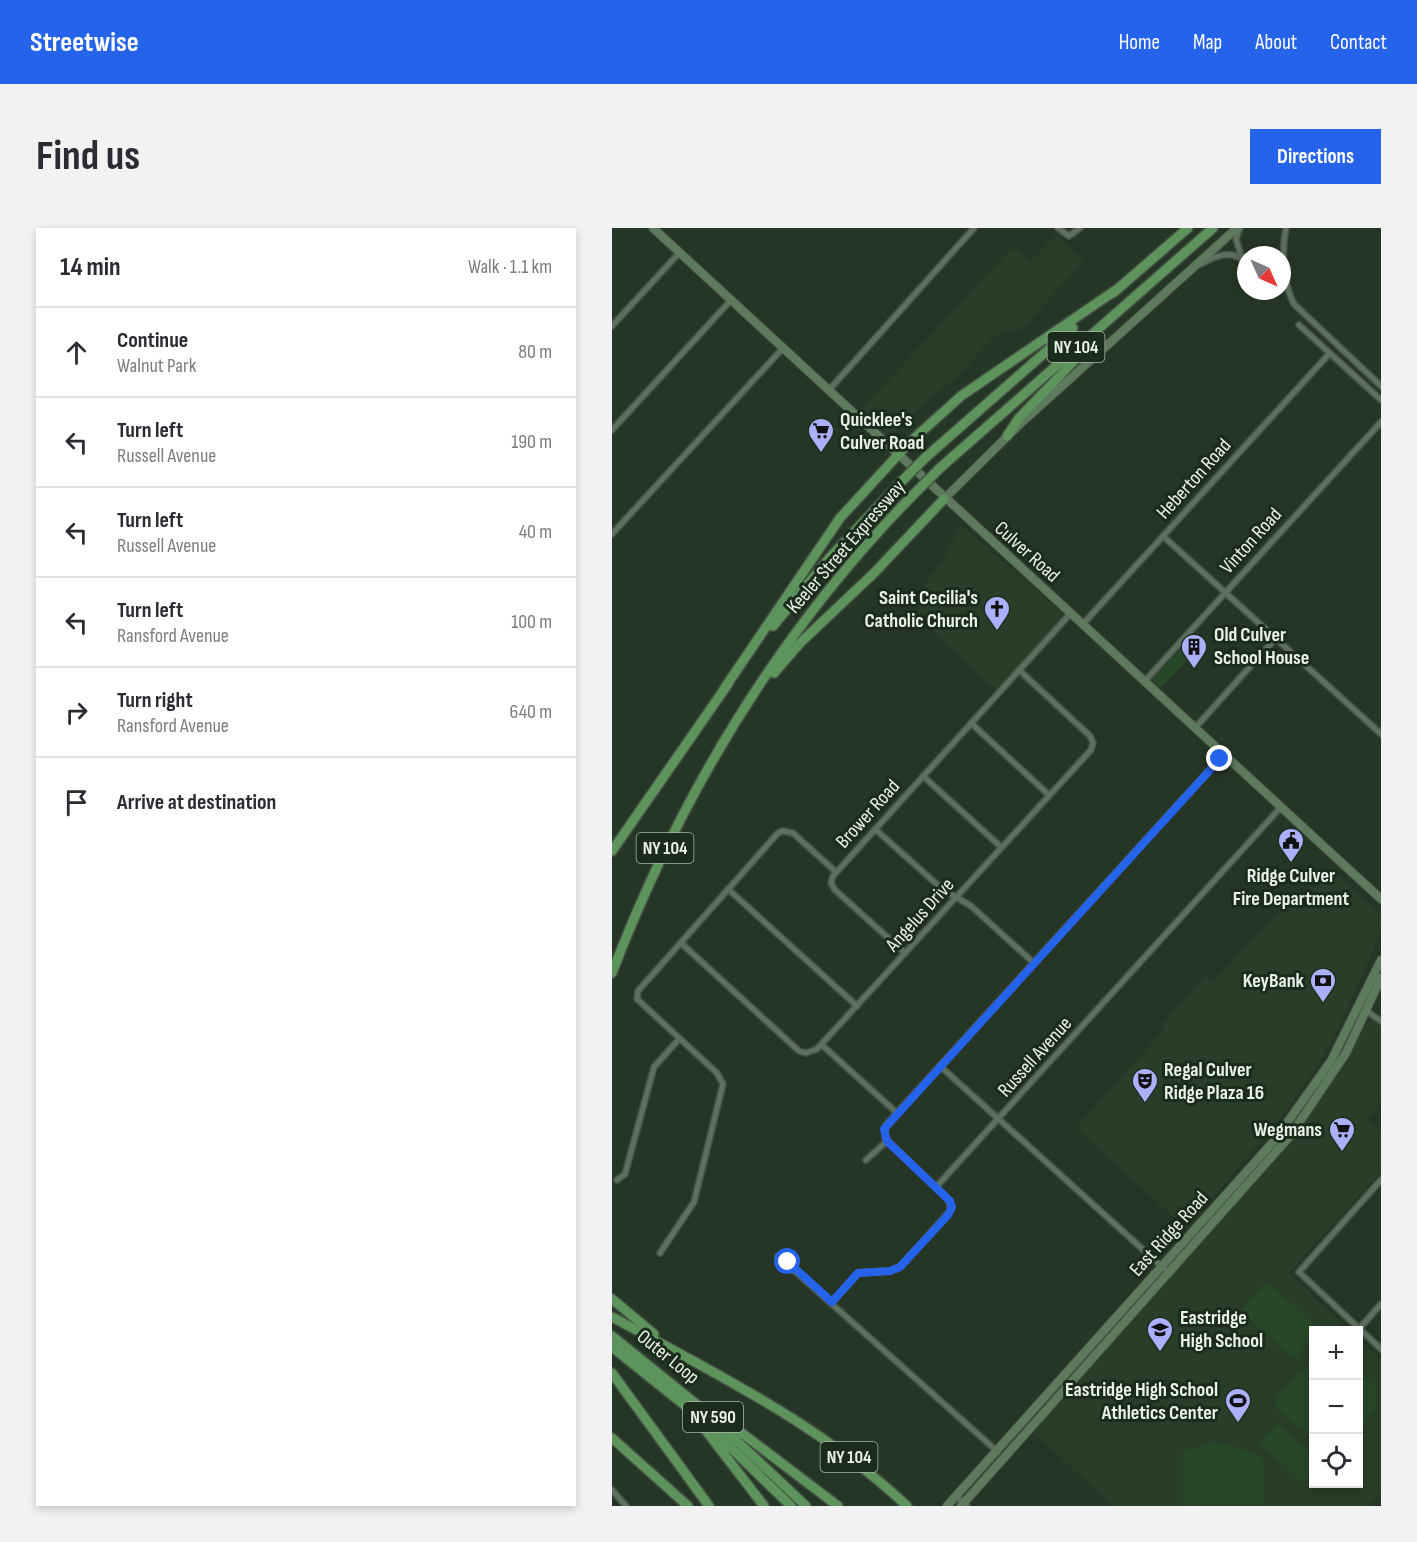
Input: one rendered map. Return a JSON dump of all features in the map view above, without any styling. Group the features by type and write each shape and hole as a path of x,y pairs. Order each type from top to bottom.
{"highway":[{"name":"Keeler Street Expressway","path":"612,851 724,689 807,584 899,484 1188,228"},
{"name":"Keeler Street Expressway","path":"612,973 665,849 731,730 772,666 812,611 912,496 940,468 1213,228"},
{"path":"1007,436 1019,418 1075,359 1162,273"},
{"path":"724,689 840,518 897,455 961,396 1116,290"},
{"path":"731,730 795,648 874,573 944,499"},
{"name":"NY 104","path":"612,1299 647,1329 814,1432 869,1472 907,1506"},
{"path":"612,1317 723,1377"},
{"name":"Outer Loop","path":"612,1336 662,1374 727,1430 806,1506"},
{"name":"Outer Loop","path":"612,1347 676,1397 734,1449 791,1506"},
{"path":"612,1373 709,1506"},
{"path":"662,1374 838,1506"},
{"path":"676,1397 723,1451 764,1506"},
{"path":"612,1438 688,1506"}],"main road":[{"name":"Culver Road","path":"653,228 944,499 1030,574 1082,626 1381,899"},
{"path":"944,499 1007,436 1238,228"},
{"name":"East Ridge Road","path":"947,1506 1260,1158 1291,1119 1331,1061 1381,960"},
{"name":"East Ridge Road","path":"964,1505 1295,1130 1336,1069 1368,1012 1381,978"}],"street":[{"path":"829,390 974,228"},
{"path":"1058,228 1069,236 1080,228"},
{"path":"1238,228 1236,239 1239,246"},
{"path":"1285,246 1286,228"},
{"path":"612,327 680,252"},
{"path":"1191,269 1225,254 1237,258"},
{"path":"1291,298 1298,309 1381,386"},
{"path":"612,430 731,300"},
{"path":"1299,325 1381,400"},
{"path":"612,534 783,348"},
{"name":"Heberton Road","path":"1082,626 1329,354"},
{"name":"Vinton Road","path":"1144,682 1381,422"},
{"path":"1163,536 1381,734"},
{"name":"Brower Road","path":"679,1039 636,997 638,991 728,889 782,831 793,833 836,872 1070,614"},
{"path":"1195,728 1275,639"},
{"name":"Angelus Drive","path":"822,1045 1091,750 1092,739 1019,670"},
{"path":"971,723 1049,795"},
{"path":"832,1302 858,1273 890,1271 900,1267 948,1215 952,1204 887,1141 884,1129 1223,755"},
{"path":"922,776 1001,847"},
{"name":"Russell Avenue","path":"936,1187 1281,807"},
{"path":"875,829 940,888 971,906 1034,963"},
{"path":"836,872 831,879 835,890 905,953"},
{"path":"728,889 857,1006"},
{"path":"681,943 799,1051 810,1053 822,1045 897,1113"},
{"path":"1358,1007 1381,1021"},
{"path":"617,1180 624,1174 654,1067 679,1039 717,1073 723,1084 694,1202 660,1252"},
{"path":"940,1066 1168,1273"},
{"path":"866,1160 887,1141"},
{"path":"1356,1326 1299,1272 1381,1180"},
{"path":"778,1256 1004,1457"},
{"path":"1362,1326 1381,1304"},
{"path":"1363,1333 1381,1349"},
{"path":"612,1490 626,1506"},
{"path":"956,1496 964,1505"}],"shaded area":[{"path":"1056,235 1084,261 1022,329 995,336 951,383 933,394 889,440 859,412 1013,247 1030,262"},
{"path":"961,525 1062,613 1061,621 997,691 918,617 922,589 946,554"},
{"path":"1188,641 1197,649 1161,688 1152,680"},
{"path":"1332,866 1338,875 1381,915 1381,929 1369,960 1337,1031 1317,1066 1287,1109 1187,1229 1076,1128 1165,1029 1161,1025 1206,976 1213,982 1278,913 1286,900 1297,909"},
{"path":"1371,1021 1381,1025 1381,1103 1367,1119 1381,1132 1381,1172 1289,1273 1345,1326 1309,1326 1309,1488 1363,1488 1363,1343 1381,1360 1381,1493 1369,1506 1113,1506 1032,1431 1292,1139 1332,1082 1364,1026"},
{"path":"1267,1282 1316,1326 1309,1326 1309,1342 1294,1359 1241,1311"},
{"path":"1309,1364 1309,1436 1276,1408 1276,1398"},
{"path":"1363,1375 1376,1387 1376,1408 1363,1423"},
{"path":"1278,1424 1309,1452 1309,1475 1303,1482 1260,1444"},
{"path":"1211,1443 1227,1444 1263,1458 1263,1505 1183,1506 1183,1450 1196,1449"}],"place":[{"name":"Quicklee's Culver Road","path":"821,454"},
{"name":"Saint Cecilia's Catholic Church","path":"997,632"},
{"name":"Old Culver School House","path":"1194,670"},
{"name":"Ridge Culver Fire Department","path":"1291,864"},
{"name":"KeyBank","path":"1323,1004"},
{"name":"Regal Culver Ridge Plaza 16","path":"1145,1104"},
{"name":"Wegmans","path":"1342,1153"},
{"name":"Eastridge High School","path":"1160,1353"},
{"name":"Eastridge High School Athletics Center","path":"1238,1424"}],"route":[{"path":"788,1262 832,1302 858,1273 890,1271 900,1267 948,1215 952,1207 950,1201 887,1141 884,1135 886,1125 1220,759"}]}
